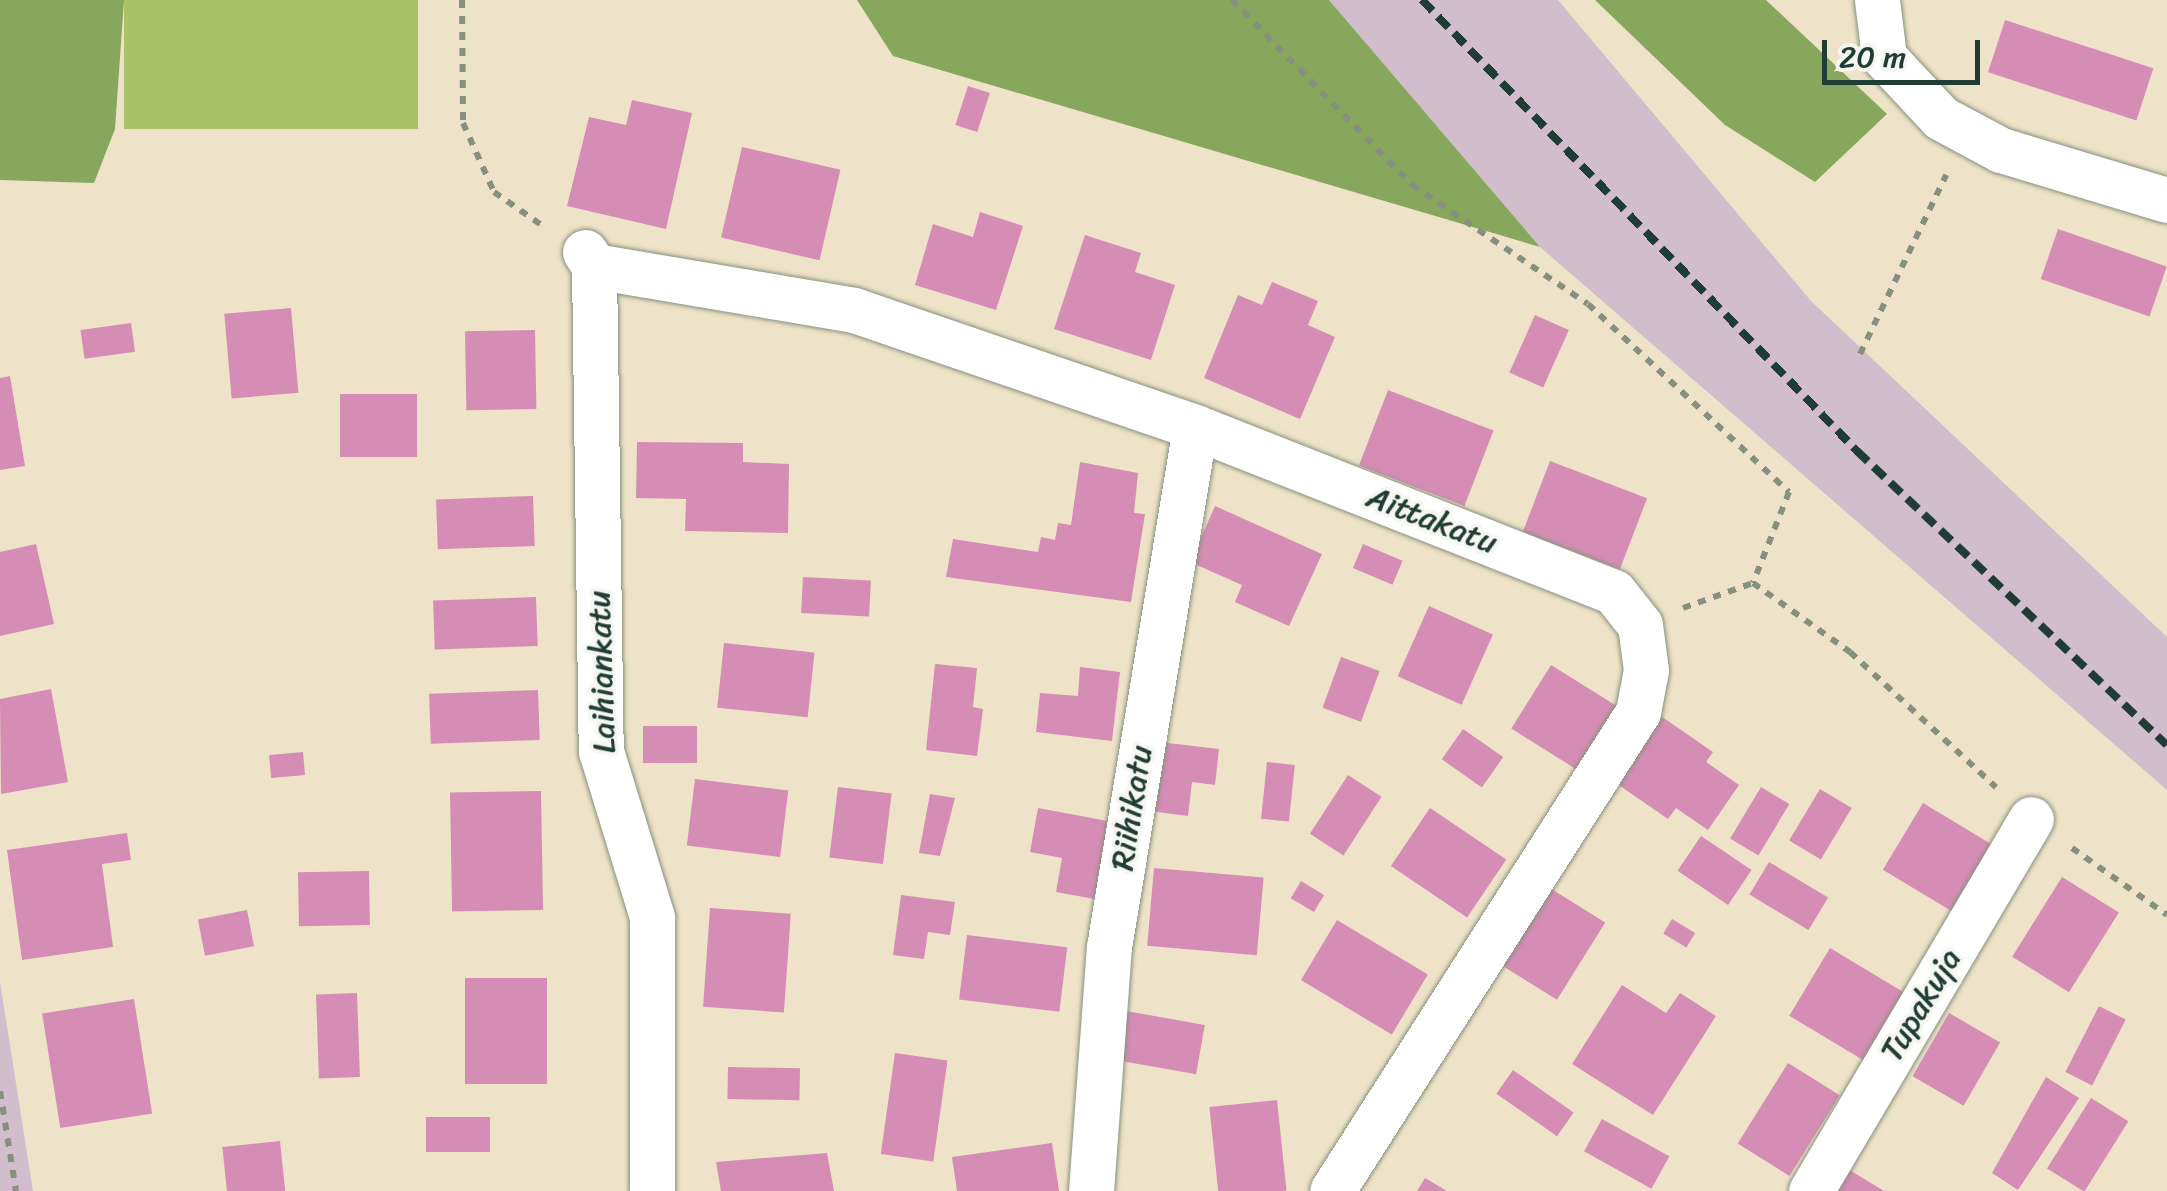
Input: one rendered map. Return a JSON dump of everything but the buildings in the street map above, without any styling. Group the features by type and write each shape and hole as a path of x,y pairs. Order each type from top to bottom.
{"street":[{"path":"1878,0 1884,57 1942,118 2000,150 2167,200"},
{"name":"Aittakatu","path":"590,259 854,310 1194,427 1614,592 1640,624"},
{"name":"Laihiankatu","path":"590,259 601,751 652,917 652,1191"},
{"name":"Riihikatu","path":"1091,1191 1109,947 1194,427"},
{"path":"1332,1191 1638,712 1646,670 1640,624"},
{"name":"Tupakuja","path":"1811,1191 2031,819"}],"path":[{"path":"462,0 462,124 494,192 590,259"},
{"path":"1232,0 1412,186 1588,304 1790,492 1753,583 1640,624"},
{"path":"1860,354 1951,165"},
{"path":"1753,583 1850,652 2031,819 2167,915"},
{"path":"0,1091 16,1191"}],"shaded area":[{"path":"1329,0 1558,0 1811,301 2167,637 2167,790 1540,247"},
{"path":"0,982 33,1191 0,1191"}],"green space":[{"path":"0,0 124,0 115,129 94,183 0,180"},
{"path":"124,0 418,0 418,129 124,129"},
{"path":"857,0 1329,0 1540,247 893,56"},
{"path":"1595,0 1766,0 1887,114 1815,182 1725,125"}],"railway":[{"path":"1422,0 1857,451 2167,745"}]}
